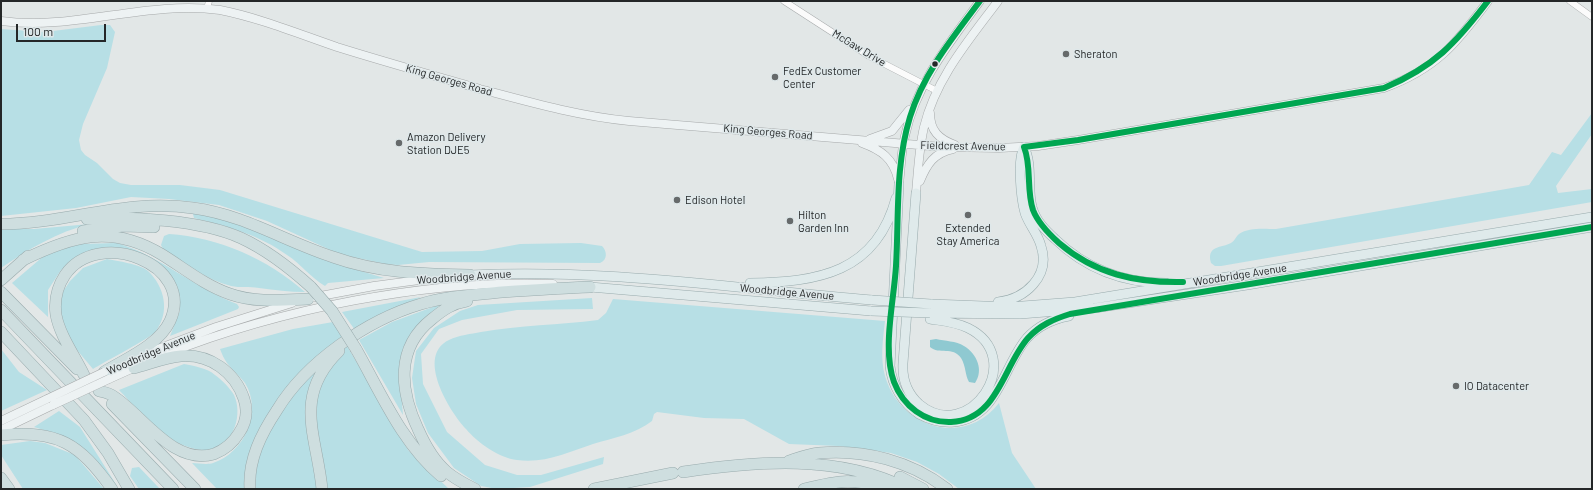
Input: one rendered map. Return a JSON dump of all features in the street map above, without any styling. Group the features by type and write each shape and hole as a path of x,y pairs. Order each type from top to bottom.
{"highway":[{"path":"1,225 47,220 127,206 150,205 193,208 238,218 330,257 372,269 413,274 470,275"},
{"path":"1,225 30,227 100,218 171,222 219,230 241,238 263,250 284,264 311,287 332,311 410,442 439,474 459,489"},
{"path":"3,278 39,248 77,232 130,226 171,229 218,236 238,242 284,264"},
{"path":"23,260 55,244 79,238 101,236 123,238 142,244 161,254 198,279 232,294 264,301 308,298"},
{"path":"84,375 59,325 55,303 56,292 67,272 86,257 98,253 124,253 147,262 166,278 171,288 173,310 170,320 156,338 106,376"},
{"path":"250,489 250,472 257,447 279,405 310,369 337,346 362,331 391,316 420,304 451,297 590,287"},
{"path":"1,292 196,489"},
{"path":"475,489 460,482 446,471 432,456 423,441 409,409 404,392 403,377 405,364 408,353 417,335 423,327 447,307 459,302 509,292"},
{"path":"1,310 173,489"},
{"path":"322,489 311,428 312,399 320,378 327,366 339,352 362,331"},
{"path":"1,332 84,420 108,453 129,489"},
{"path":"99,391 113,395 160,437 188,454 209,455 219,452 229,446 236,438 246,418 246,406 236,383 228,372 218,364 207,359 181,356 134,368"},
{"path":"1,434 36,434 48,436 69,445 87,458 112,489"},
{"path":"782,463 818,453 867,454 915,469 947,489"},
{"path":"594,489 678,473 739,465 782,463 825,466 876,475 908,489"},
{"path":"825,466 842,463 859,464 893,474 923,489"},
{"path":"1,478 9,489"},
{"path":"804,489 849,480 874,484 890,489"}],"main road":[{"path":"980,1 941,55 924,84 908,124 903,144 899,184 890,366 894,384 909,406 923,416 935,421 948,422 962,420 974,415 991,401 1020,347 1038,329 1060,318 1127,304"},
{"path":"930,312 970,329 982,338 992,354 994,371 988,389 976,404 963,412 944,414 927,409 912,396 904,381 903,363 916,193 921,145 930,108 937,91 956,57 998,1"},
{"name":"Fieldcrest Avenue","path":"903,144 965,148 1024,146 1078,140 1384,88 1418,72 1445,53 1460,38 1488,1"},
{"name":"King Georges Road","path":"1,21 38,24 151,9 208,5 384,62 574,113 627,121 903,144"},
{"path":"859,140 876,138 892,131 900,123 919,96"},
{"path":"930,108 930,122 937,135 947,142 965,148"},
{"path":"691,283 749,284 796,281 818,276 846,265 865,253 880,237 890,217 899,184 892,164 884,154 862,143 846,139"},
{"path":"1024,146 1028,157 1031,202 1036,216 1043,228 1074,255 1102,271 1134,280 1165,283 1208,280"},
{"path":"930,312 1006,301 1024,294 1038,278 1042,266 1043,253 1023,204 1020,161 1024,146"},
{"path":"916,193 924,170 934,158 949,150 965,148"},
{"name":"Woodbridge Avenue","path":"1,421 50,402 106,376 142,355 216,326 308,298 374,286 470,275 533,273 691,283 872,300 930,312 1053,304 1592,217"},
{"name":"Woodbridge Avenue","path":"106,376 134,368 226,333 284,316 409,293 471,286 533,284 590,287 871,311 1026,314 1127,304 1592,228"},
{"name":"Woodbridge Avenue","path":"1,430 50,402"}],"street":[{"name":"McGaw Drive","path":"784,1 869,56 937,91"},
{"path":"1570,1 1592,17"}],"shaded area":[{"path":"110,25 115,32 107,68 83,124 79,140 81,150 85,155 97,163 113,179 120,183 131,185 180,185 220,190 422,252 482,251 520,244 581,243 602,246 606,253 605,258 603,262 600,263 429,262 398,265 386,264 339,254 267,221 219,205 169,199 131,197 76,208 1,216 1,29 45,32"},
{"path":"1592,113 1592,134 1556,186 1558,193 1592,189 1592,202 1221,266 1215,266 1211,263 1210,257 1213,250 1231,243 1239,234 1247,230 1276,229 1529,185 1552,152 1561,155"},
{"path":"193,214 204,214 230,220 315,255 384,278 328,283 325,286 292,259 266,242 230,228 194,218"},
{"path":"90,224 55,236 22,254 1,268 1,229 34,229"},
{"path":"169,234 206,240 242,252 275,269 305,292 252,287 234,287 213,280 163,249 161,245 164,236"},
{"path":"117,243 148,256 206,290 237,304 239,307 238,309 170,336 180,311 176,290 166,273 110,248 89,251 61,270 48,290 48,317 12,283 46,254 79,244"},
{"path":"107,259 134,265 148,271 154,277 162,292 164,300 163,316 156,331 137,344 93,369 71,343 60,318 58,299 70,281 83,268"},
{"path":"421,297 355,330 342,312"},
{"path":"592,298 593,309 517,310 462,320 439,329 421,354 423,384 447,432 485,465 517,475 541,475 604,457 603,464 530,487 497,489 481,486 454,468 428,433 416,404 412,378 416,351 434,328 460,311 478,305"},
{"path":"613,299 885,321 882,348 883,369 893,394 904,408 918,419 934,426 952,428 969,425 985,417 999,403 1012,453 1036,489 959,489 939,474 917,462 891,453 839,446 789,444 744,419 704,418 657,412 654,414 652,421 638,429 616,438 547,459 527,461 510,459 489,449 476,439 459,421 445,398 435,371 435,358 439,348 449,340 465,335 510,328 598,320 606,313"},
{"path":"441,304 408,338 399,368 403,415 359,340 392,322"},
{"path":"333,322 408,450 449,489 217,489 192,463 211,464 224,458 234,450 247,430 251,418 252,406 250,394 245,383 227,363 220,349 293,329"},
{"path":"936,339 961,344 969,349 976,358 979,368 978,378 975,383 969,382 963,361 958,354 930,347 930,340"},
{"path":"1,349 19,372 47,390 1,411"},
{"path":"184,364 212,373 226,384 234,395 237,403 237,419 235,427 226,441 213,449 194,449 169,438 153,426 119,390"},
{"path":"59,411 80,427 117,486 106,473 60,435 34,427"},
{"path":"30,441 45,443 75,455 104,489 23,489 1,455 1,445"},
{"path":"139,467 160,489 139,489 130,476 132,468"}],"transit line":[{"path":"980,1 940,56 923,86 910,117 902,154 898,191 896,266 890,325 889,355 894,382 903,399 916,411 932,420 951,422 967,419 979,412 998,390 1019,350 1028,338 1037,329 1058,318 1070,314 1592,227"},
{"path":"1024,147 1078,140 1384,88 1417,71 1443,52 1465,29 1488,1"},
{"path":"1024,147 1028,162 1030,194 1033,210 1041,224 1059,243 1073,254 1087,262 1117,274 1149,281 1183,282"}],"place":[{"name":"Sheraton","path":"1066,54"},
{"name":"FedEx Customer Center","path":"775,77"},
{"name":"Amazon Delivery Station DJE5","path":"399,143"},
{"name":"Edison Hotel","path":"677,200"},
{"name":"Extended Stay America","path":"968,215"},
{"name":"Hilton Garden Inn","path":"790,221"},
{"name":"IO Datacenter","path":"1456,386"}]}
